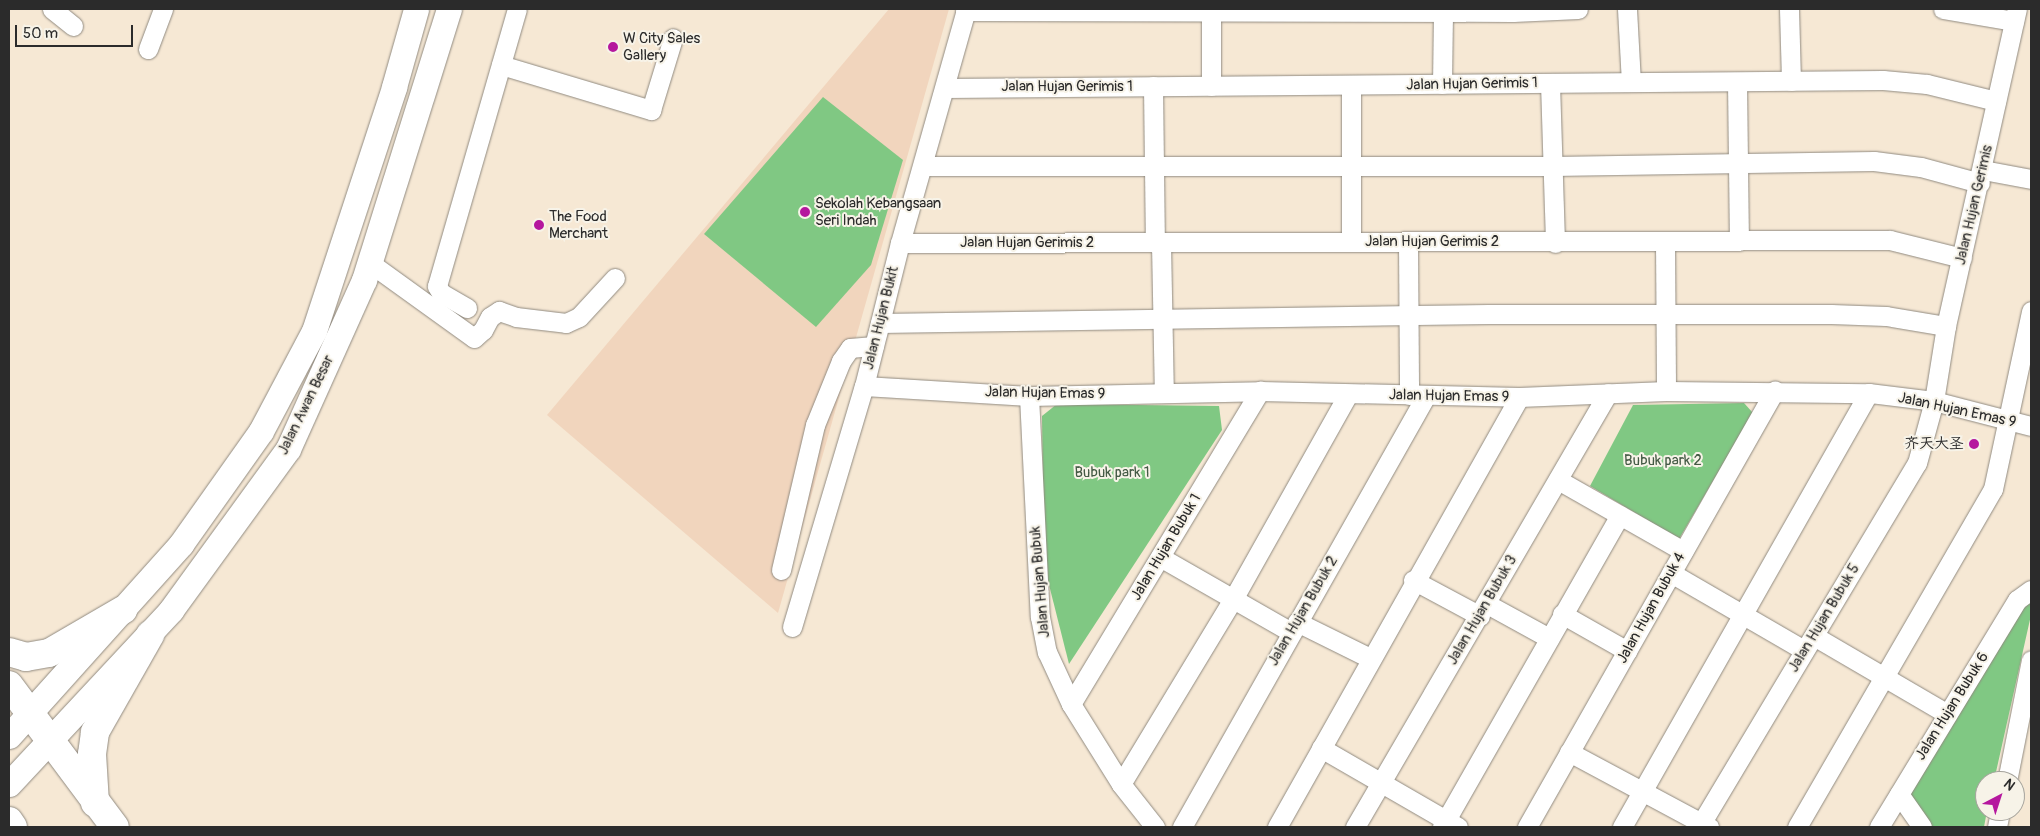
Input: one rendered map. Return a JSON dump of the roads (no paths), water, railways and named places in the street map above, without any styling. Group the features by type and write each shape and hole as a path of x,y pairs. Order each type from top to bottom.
{"highway":[{"path":"9,652 26,657 49,653 123,610"},
{"path":"95,803 92,754 96,732 150,634"},
{"path":"9,685 21,723 48,743 115,827"},
{"path":"9,822 13,827"}],"main road":[{"name":"Jalan Awan Besar","path":"21,723 199,522 261,431 314,330 336,266 416,9"},
{"name":"Jalan Awan Besar","path":"9,784 150,634 224,540 288,449 367,271 449,9"}],"street":[{"path":"52,9 73,26"},
{"path":"148,49 163,9"},
{"path":"468,308 441,293 437,286 517,9"},
{"path":"1211,9 1211,86"},
{"path":"966,10 1578,9"},
{"path":"1627,9 1631,82"},
{"path":"1790,9 1791,81"},
{"path":"1943,9 2016,15"},
{"name":"Jalan Hujan Bukit","path":"792,627 864,386 900,243 946,88 966,10"},
{"path":"1442,84 1443,10"},
{"name":"Jalan Hujan Gerimis","path":"1934,401 1946,326 1982,177 1996,101 2016,15"},
{"path":"501,65 651,110 673,38"},
{"name":"Jalan Hujan Gerimis 1","path":"946,88 1883,80 1928,84 1996,101"},
{"path":"1737,82 1739,241"},
{"path":"1550,83 1555,243"},
{"path":"1351,85 1351,242"},
{"path":"1152,86 1164,393"},
{"path":"923,166 1553,166 1874,161 1982,177 2031,179"},
{"name":"Jalan Hujan Gerimis 2","path":"900,243 1555,243 1890,240 1962,258"},
{"path":"1408,242 1408,316 1418,395"},
{"path":"1665,242 1666,391"},
{"path":"367,271 474,338 483,330 490,317 500,311 516,318 566,323 579,317 615,278"},
{"path":"1797,827 1993,490 2031,310"},
{"path":"880,323 1664,314 1886,316 1946,326"},
{"path":"780,570 815,425 841,361 850,348 874,346"},
{"name":"Jalan Hujan Emas 9","path":"864,386 1029,396 1260,390 1348,394 1519,397 1666,391 1775,390 1869,393 1934,401 2031,426"},
{"name":"Jalan Hujan Bubuk 1","path":"1071,704 1260,390"},
{"name":"Jalan Hujan Bubuk 4","path":"1527,827 1775,390"},
{"name":"Jalan Hujan Bubuk 3","path":"1355,827 1484,610 1608,393"},
{"path":"1622,827 1869,393"},
{"path":"1121,784 1232,601 1348,394"},
{"name":"Jalan Hujan Bubuk 2","path":"1182,827 1294,627 1418,395"},
{"name":"Jalan Hujan Bubuk","path":"1029,396 1040,617 1046,652 1071,704 1121,784 1155,827"},
{"path":"1277,827 1413,580 1519,397"},
{"name":"Jalan Hujan Bubuk 5","path":"1703,826 1809,643 1917,463 1934,401"},
{"path":"1558,480 1683,552"},
{"path":"1321,748 1382,782 1451,825 1562,614 1620,515"},
{"path":"1160,557 1232,601 1370,658"},
{"path":"1671,573 1743,613 1884,677 1946,713"},
{"path":"1413,580 1549,638"},
{"name":"Jalan Hujan Bubuk 6","path":"1879,827 1946,713 2017,600 2031,590"},
{"path":"1562,614 1627,651"},
{"path":"2009,771 2031,660"},
{"path":"1570,752 1703,826"},
{"path":"1899,794 1922,827"}],"place":[{"name":"W City Sales Gallery","path":"613,47"},
{"name":"Sekolah Kebangsaan Seri Indah","path":"805,212"},
{"name":"The Food Merchant","path":"539,225"},
{"name":"齐天大圣","path":"1974,444"}],"park label":[{"name":"Bubuk park 2","path":"1663,461"},
{"name":"Bubuk park 1","path":"1112,473"}]}
